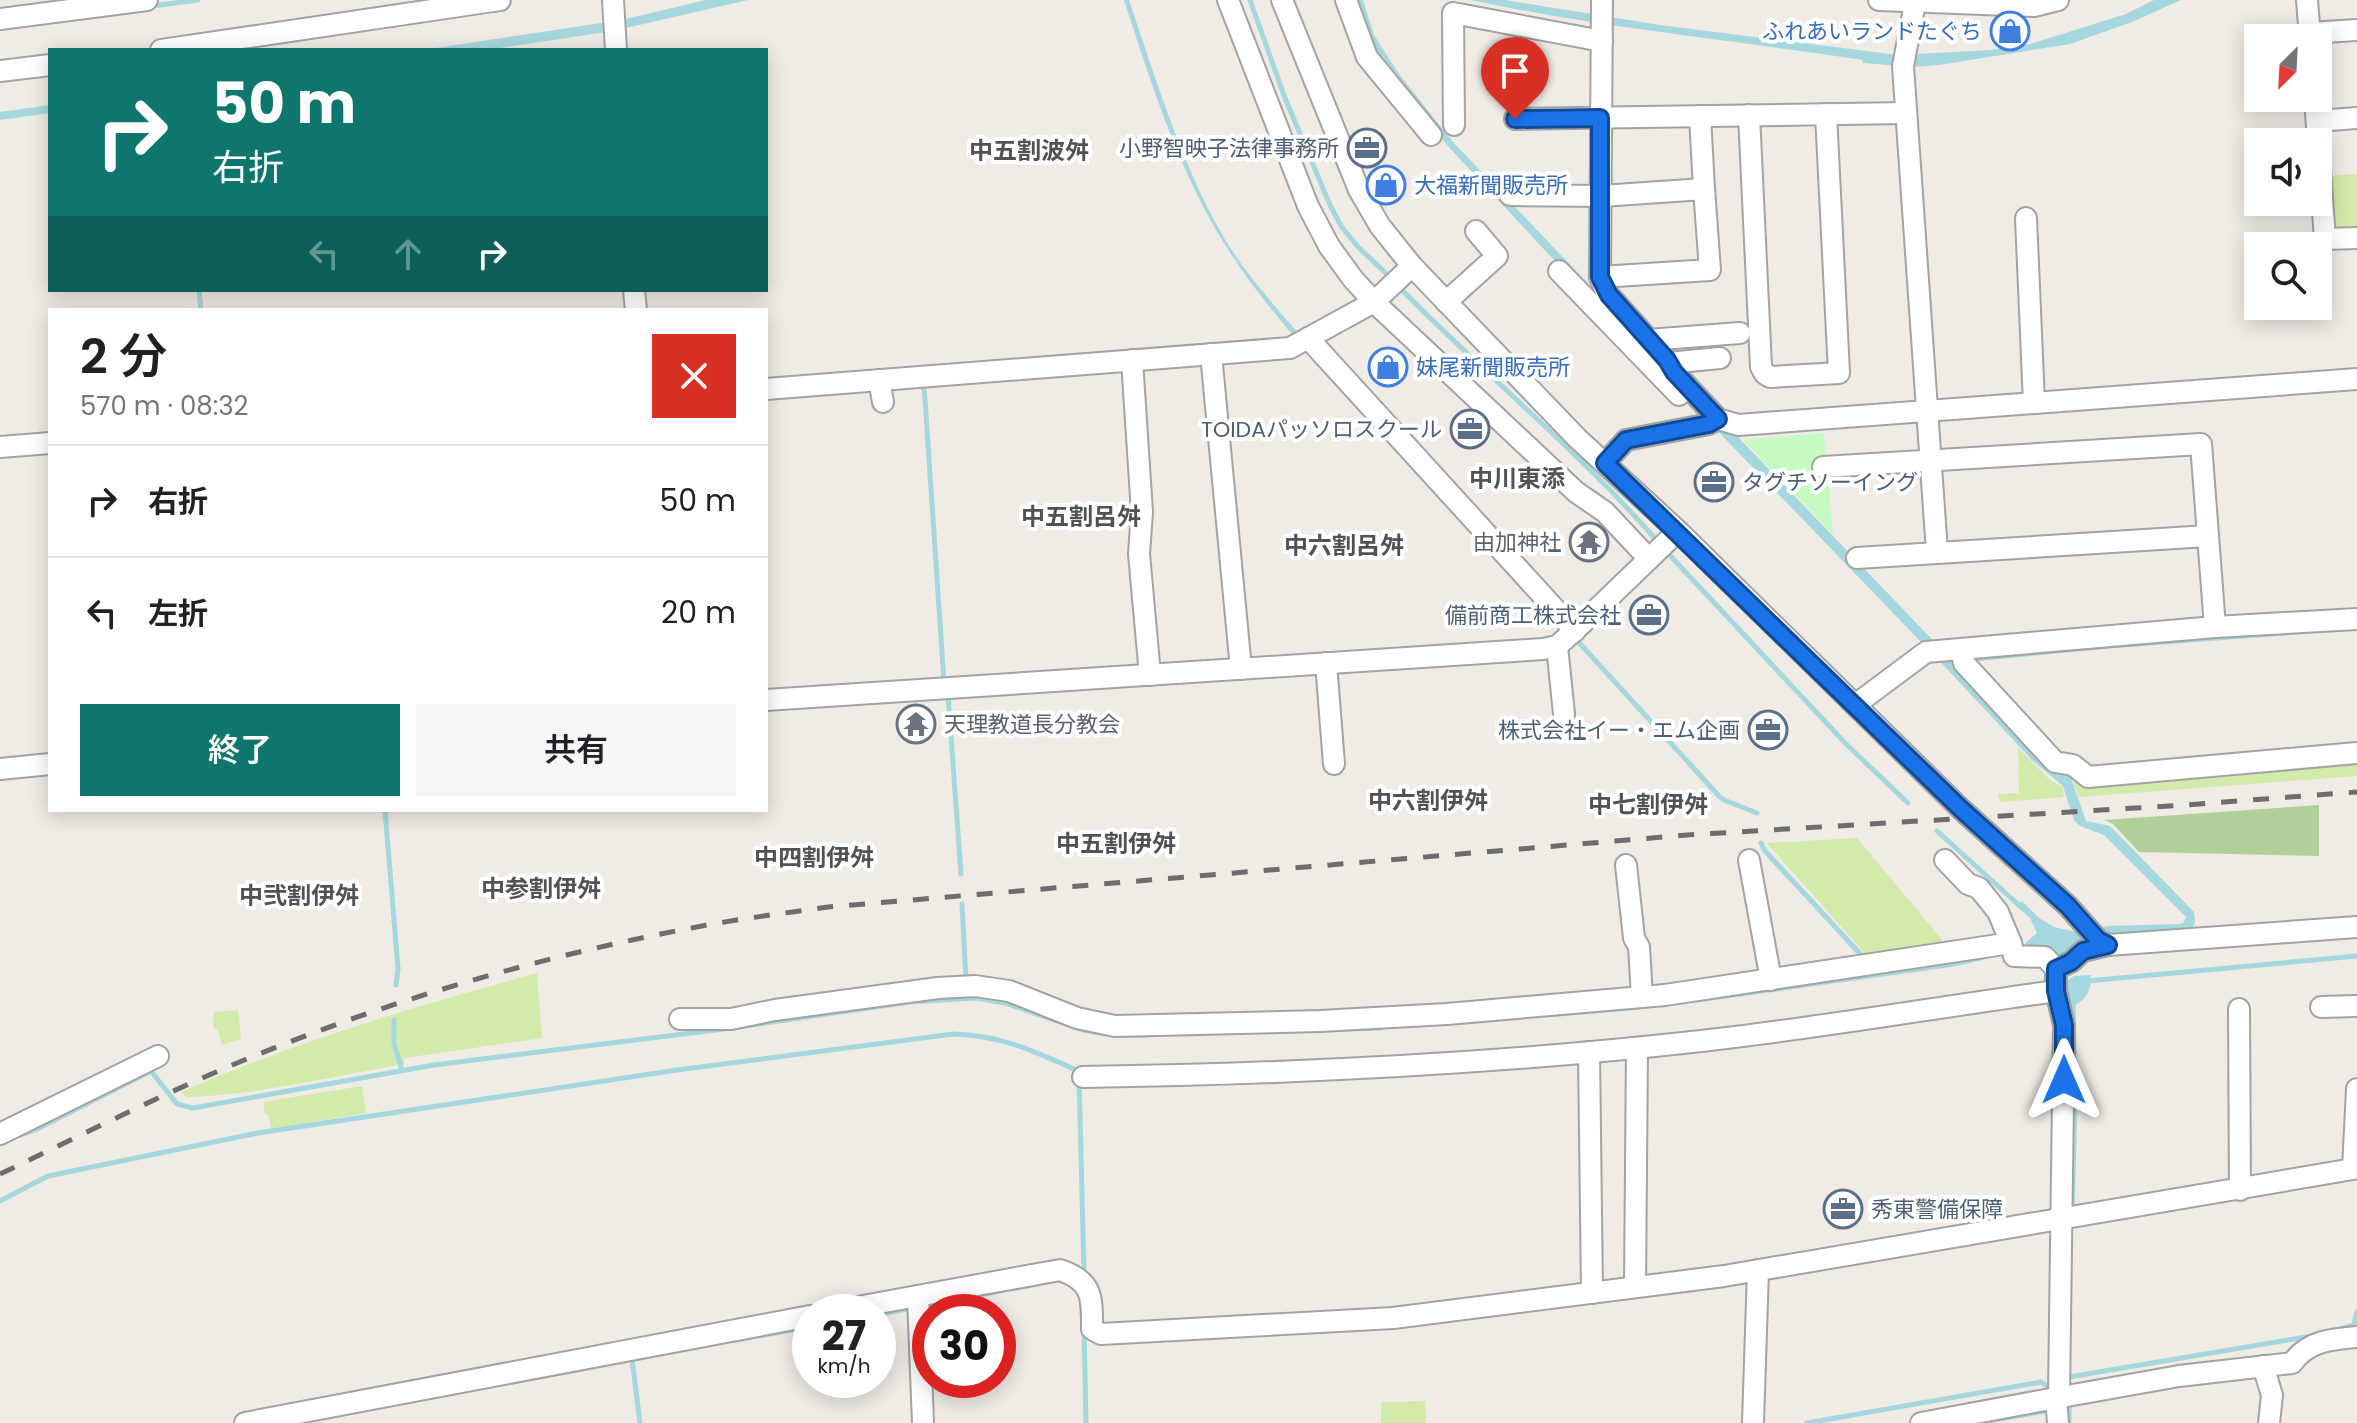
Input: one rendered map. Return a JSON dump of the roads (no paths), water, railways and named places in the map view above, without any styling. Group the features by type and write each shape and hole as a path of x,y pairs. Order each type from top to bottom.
{"street":[{"path":"0,19 147,0"},
{"path":"175,48 500,0"},
{"path":"1228,0 1308,206 1329,246 1374,302 1576,492 1662,546 1855,705 2099,938"},
{"path":"1282,0 1359,190 1380,226 1401,277 1446,302 1605,463 1662,546"},
{"path":"1346,0 1367,57 1431,135"},
{"path":"1879,0 2034,6 2058,0"},
{"path":"2307,0 2308,24"},
{"path":"1915,3 1904,59 1906,113 1937,552"},
{"path":"1454,125 1453,13 1602,20 1601,297 1712,422"},
{"path":"2332,33 2357,30"},
{"path":"0,71 48,65"},
{"path":"2316,112 2317,128"},
{"path":"1515,119 1906,113"},
{"path":"1749,115 1761,367 1770,377 1839,373 1826,114"},
{"path":"1601,297 1710,270 1700,116"},
{"path":"2317,121 2357,118"},
{"path":"1510,195 1601,196 1704,189"},
{"path":"2323,216 2325,239 2357,238"},
{"path":"2026,218 2034,403"},
{"path":"1446,302 1497,256 1476,231"},
{"path":"1559,271 1601,297 1648,340 1712,422"},
{"path":"768,389 881,390 1212,360 1290,348 1374,302 1401,277"},
{"path":"1648,340 1740,333"},
{"path":"1304,341 1565,642 1564,714"},
{"path":"1668,363 1720,358"},
{"path":"1212,360 1241,669"},
{"path":"1132,366 1142,512 1139,554 1150,675"},
{"path":"1605,463 1626,440 1712,422 1736,425 1927,415 2034,403 2357,379"},
{"path":"0,447 48,443"},
{"path":"1823,467 2201,444 2215,627"},
{"path":"1857,558 2208,536"},
{"path":"768,700 1241,669 1327,668 1543,649 1565,642 1662,546"},
{"path":"1855,705 1926,652 1952,654 2215,627 2357,619"},
{"path":"1952,654 2055,762 2073,765 2088,777 2357,753"},
{"path":"1327,668 1334,764"},
{"path":"0,769 48,764"},
{"path":"1749,860 1771,980"},
{"path":"1945,860 1968,884 1979,888 1998,912 2014,956 2045,957 2063,966"},
{"path":"1626,865 1634,938 1639,947 1642,997"},
{"path":"2061,1405 2069,1217 2064,1025 2056,991 2063,966 2099,938 2357,927"},
{"path":"680,1019 731,1019 775,1010 938,988 975,986 1009,991 1077,1018 1115,1026 1352,1020 1642,997 2011,943"},
{"path":"1083,1077 1402,1067 1637,1048 1821,1027 2056,991"},
{"path":"2321,1007 2357,1006"},
{"path":"2239,1009 2240,1190"},
{"path":"1635,1287 1637,1048"},
{"path":"1589,1052 1592,1293"},
{"path":"0,1134 158,1056"},
{"path":"960,1294 1060,1270 1077,1276 1092,1295 1092,1329 1101,1334 1393,1318 1758,1270 2353,1169 2357,1089"},
{"path":"1753,1423 1758,1270"},
{"path":"245,1423 792,1319"},
{"path":"1921,1423 2061,1405 2179,1376 2292,1363 2302,1350 2330,1339 2357,1337"},
{"path":"2263,1366 2272,1395 2269,1423"},
{"path":"922,1398 923,1423"}],"water":[{"path":"706,0 748,0 613,31 499,48 436,48 621,20"},
{"path":"1124,0 1129,0 1173,128 1215,221 1247,271 1300,335 1296,339 1246,275 1204,207 1165,120"},
{"path":"1354,0 1363,0 1374,35 1399,74 1453,142 1723,425 2357,384 2357,389 1746,432 1738,437 1946,654 2357,623 2357,630 1958,663 2050,764 2071,778 2086,821 2110,826 2194,912 2195,922 2191,932 2060,958 2055,951 2027,949 2025,943 2037,933 2030,918 2016,905 2022,901 2039,918 2054,927 2085,934 2107,926 2179,924 2186,917 2104,835 2080,826 2074,820 2063,786 2032,760 1593,302 1447,145 1370,50"},
{"path":"1471,0 1505,0 1660,25 1898,55 1990,50 2030,44 2126,14 2154,0 2181,0 2070,44 1914,67 1863,63 1863,60 1618,26"},
{"path":"48,105 48,113 0,120 0,112"},
{"path":"2091,975 2086,995 2069,1007 2063,984 2074,976"}],"waterway":[{"path":"152,6 198,0"},
{"path":"1250,0 1285,98 1330,205 1341,226 1358,247 1391,278"},
{"path":"1398,286 1596,475 1658,542"},
{"path":"199,292 201,308"},
{"path":"924,385 944,682"},
{"path":"1665,550 1847,745 1908,803"},
{"path":"1573,636 1719,796 1757,813"},
{"path":"948,695 961,874"},
{"path":"385,812 398,969 396,985"},
{"path":"1937,831 2022,908"},
{"path":"1761,843 1864,958"},
{"path":"962,904 966,980"},
{"path":"2087,981 2357,956"},
{"path":"1697,1000 1954,964 1984,957"},
{"path":"738,1027 910,1002 976,998 1005,1003 1083,1030 1105,1034"},
{"path":"2072,1214 2075,1107 2073,1000"},
{"path":"1546,1015 1639,1007"},
{"path":"394,1020 394,1044 402,1070"},
{"path":"1350,1029 1380,1028"},
{"path":"12,1138 35,1130 151,1071 177,1104 193,1108 434,1065 724,1029"},
{"path":"0,1201 48,1176 258,1133 677,1070 953,1034 970,1035 1031,1051 1076,1070 1079,1075 1084,1275"},
{"path":"1115,1035 1148,1035"},
{"path":"985,1294 1038,1284"},
{"path":"896,1311 912,1308"},
{"path":"2337,1330 2354,1325 2357,1312"},
{"path":"1084,1328 1086,1423"},
{"path":"736,1340 792,1330"},
{"path":"2069,1377 2312,1336"},
{"path":"632,1359 640,1423"},
{"path":"1807,1423 2041,1382 2053,1390"},
{"path":"2069,1400 2069,1423"},
{"path":"1977,1423 2051,1410"}],"railway":[{"path":"0,1174 211,1074 354,1018 526,965 734,920 828,907 1687,835 2357,792"}],"place":[{"name":"ふれあいランドたぐち","path":"2010,31"},
{"name":"小野智映子法律事務所","path":"1367,148"},
{"name":"大福新聞販売所","path":"1386,185"},
{"name":"妹尾新聞販売所","path":"1388,367"},
{"name":"TOIDAパッソロスクール","path":"1470,429"},
{"name":"タグチソーイング","path":"1714,482"},
{"name":"由加神社","path":"1589,542"},
{"name":"備前商工株式会社","path":"1649,615"},
{"name":"天理教道長分教会","path":"916,724"},
{"name":"株式会社イー・エム企画","path":"1768,730"},
{"name":"秀東警備保障","path":"1843,1209"}],"district":[{"name":"中五割波舛","path":"1029,150"},
{"name":"中川東添","path":"1517,478"},
{"name":"中五割呂舛","path":"1081,516"},
{"name":"中六割呂舛","path":"1344,545"},
{"name":"中六割伊舛","path":"1428,800"},
{"name":"中七割伊舛","path":"1648,804"},
{"name":"中五割伊舛","path":"1116,843"},
{"name":"中四割伊舛","path":"814,857"},
{"name":"中参割伊舛","path":"541,888"},
{"name":"中弐割伊舛","path":"299,895"}]}
